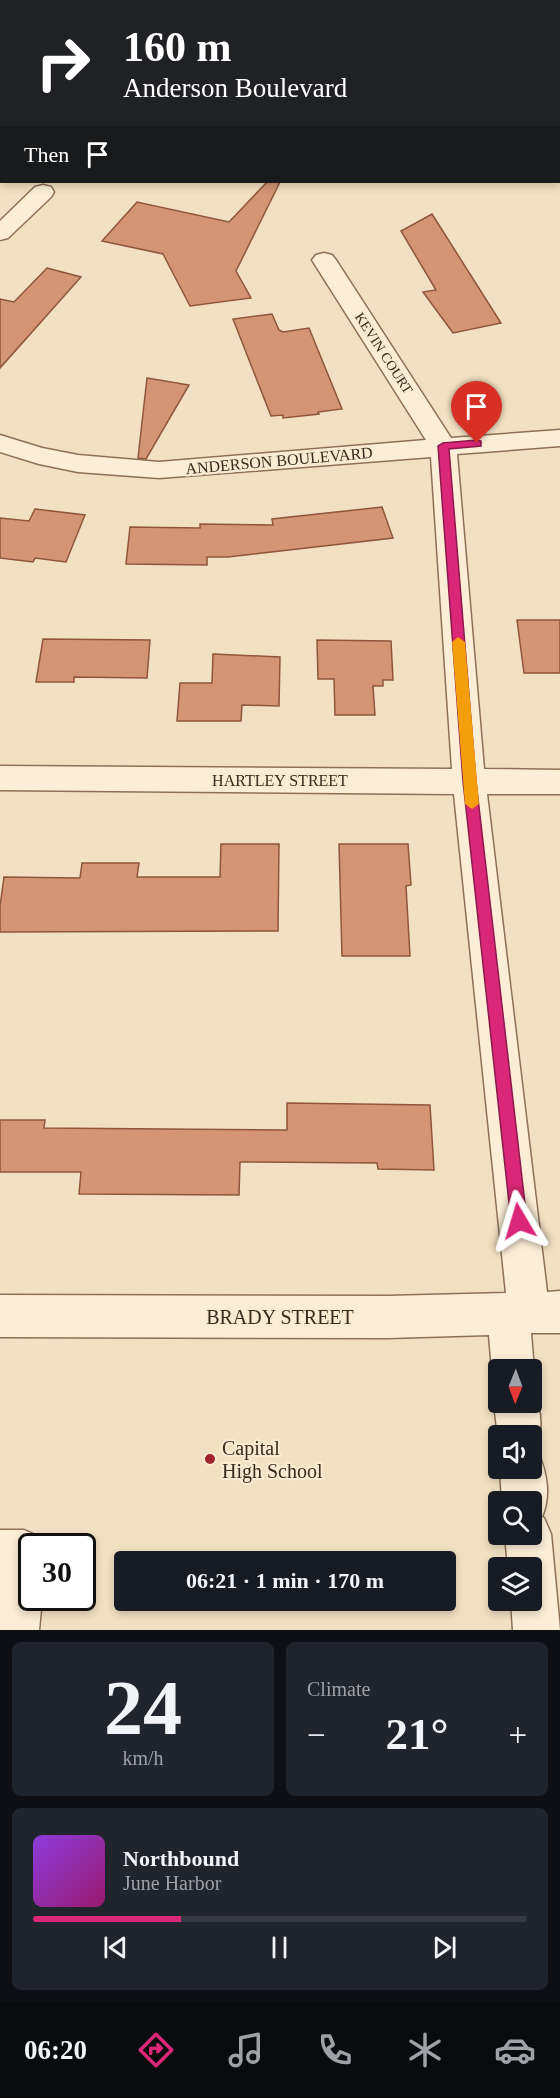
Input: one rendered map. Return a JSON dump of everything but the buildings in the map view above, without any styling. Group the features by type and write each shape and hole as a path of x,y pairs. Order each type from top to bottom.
{"street":[{"path":"0,233 43,192"},
{"name":"KEVIN COURT","path":"324,260 443,446"},
{"name":"ANDERSON BOULEVARD","path":"0,443 60,461 106,468 159,470 560,438"},
{"path":"443,446 469,781 533,1313 517,1359"},
{"name":"HARTLEY STREET","path":"0,778 560,782"},
{"name":"BRADY STREET","path":"0,1316 388,1317 533,1313"},
{"path":"529,1545 537,1630"},
{"path":"0,1553 24,1553 15,1630"}],"slow traffic":[{"path":"458,642 472,804"}],"place":[{"name":"Capital High School","path":"210,1459"}],"route":[{"path":"477,443 443,446 469,781 519,1221"}]}
